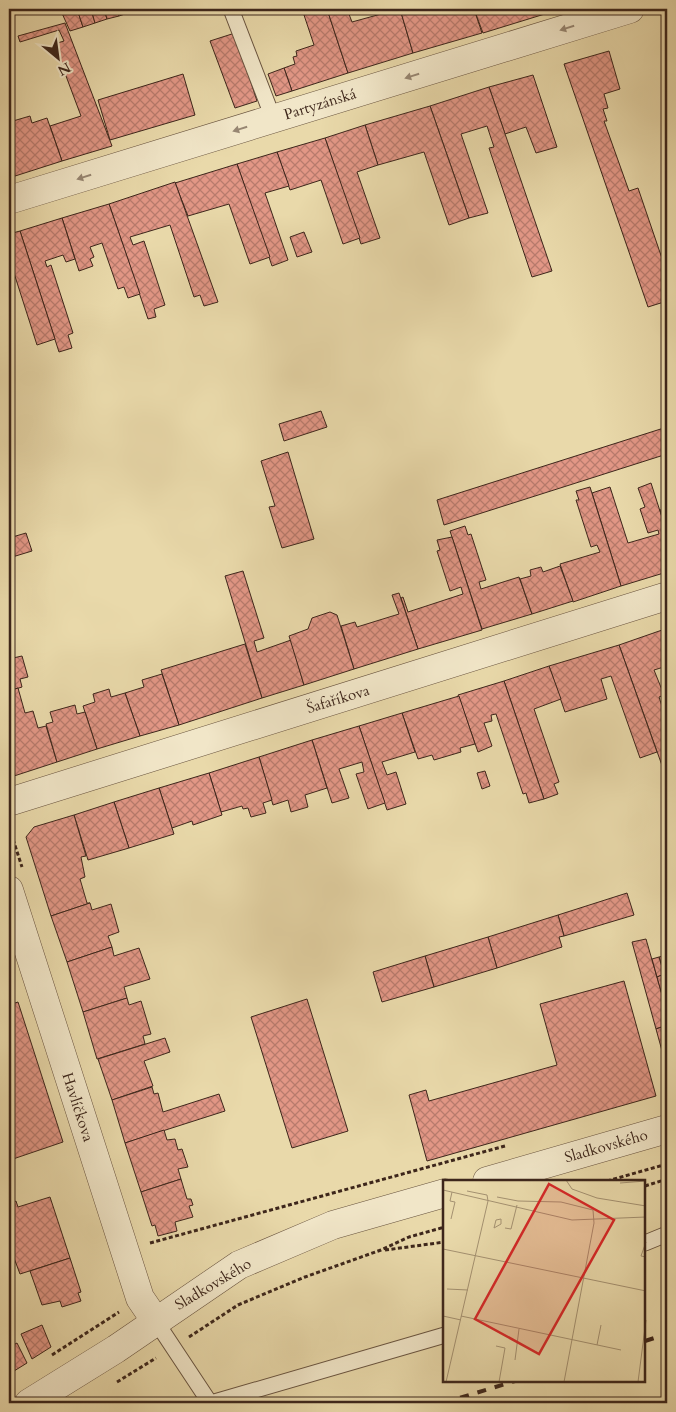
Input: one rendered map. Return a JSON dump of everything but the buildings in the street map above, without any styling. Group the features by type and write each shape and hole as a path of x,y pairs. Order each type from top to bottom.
{"street":[{"name":"Partyzánská","path":"9,200 630,9"},
{"name":"Šafaříkova","path":"9,802 667,596"},
{"name":"Havlíčkova","path":"16,882 140,1298 155,1320"},
{"name":"Sladkovského","path":"490,1180 667,1128"},
{"name":"Sladkovského","path":"29,1403 116,1349 155,1320 239,1265 333,1225 443,1194"}],"lane":[{"path":"231,9 273,118"},
{"path":"646,1243 667,1234"},
{"path":"155,1320 210,1403 443,1336"}],"path":[{"path":"9,827 16,882"},
{"path":"143,1245 506,1146"},
{"path":"611,1180 667,1164"},
{"path":"646,1186 667,1179"},
{"path":"131,1374 238,1304 305,1277 381,1250 409,1237 443,1228"},
{"path":"381,1250 443,1242"}],"railway":[{"path":"646,1341 667,1334"},
{"path":"443,1403 512,1382"}]}
